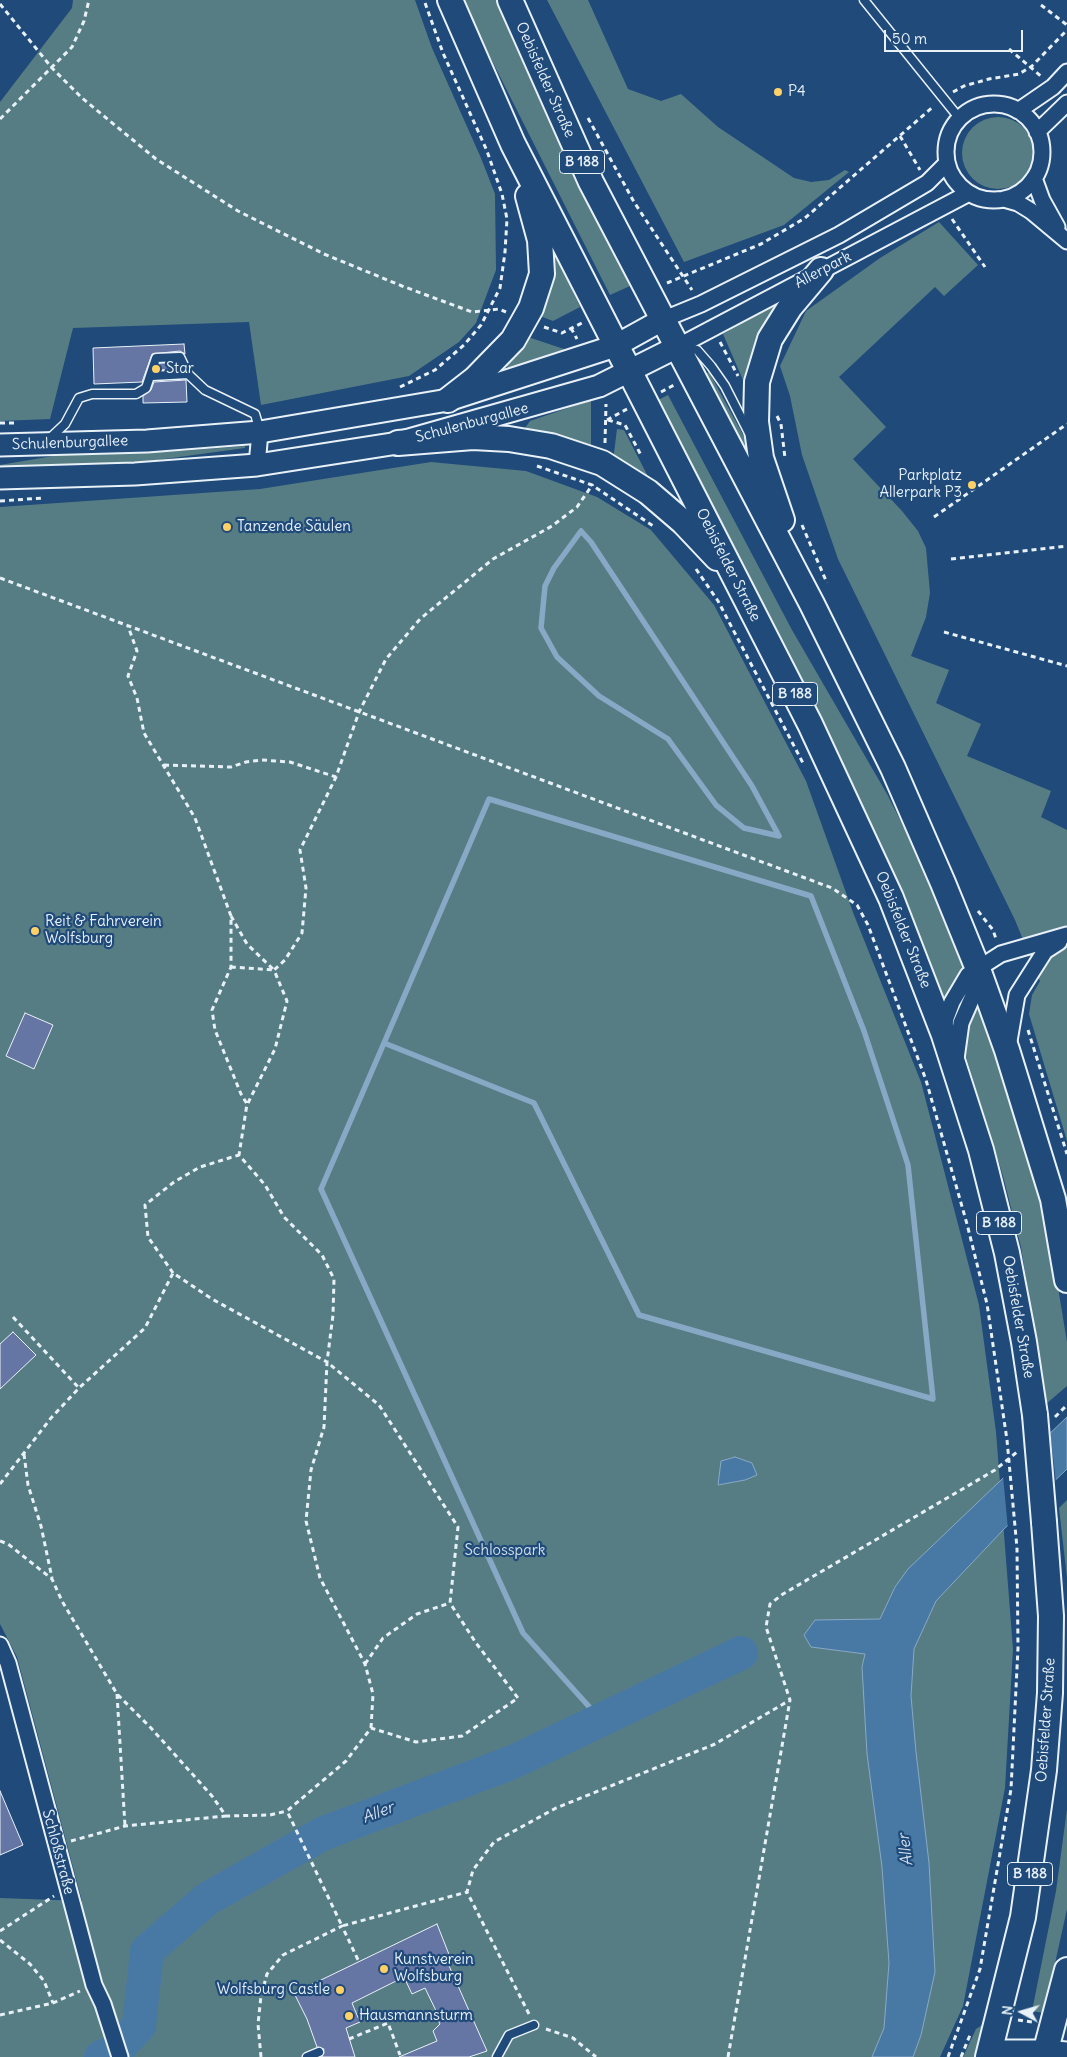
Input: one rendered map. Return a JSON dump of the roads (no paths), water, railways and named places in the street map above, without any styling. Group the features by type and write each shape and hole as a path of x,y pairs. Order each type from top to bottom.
{"main road":[{"name":"B 188","path":"450,0 513,144 628,372"},
{"name":"Oebisfelder Straße","path":"510,0 591,182 662,320"},
{"path":"448,400 475,379 513,340 530,308 542,274 540,240 513,144"},
{"path":"812,604 761,458 756,422 756,395 764,354 770,339 790,306 821,270"},
{"name":"B 188","path":"662,320 676,347 701,371 812,604 893,768 978,969 1007,1050 1052,1199 1067,1280"},
{"name":"Oebisfelder Straße","path":"628,372 735,578 852,811 891,898 955,1067 981,1150 1007,1253 1024,1342 1035,1415 1051,1616 1050,1693 1044,1770 1023,1917 990,2015 993,2055"},
{"path":"398,443 473,437 509,439 551,446 602,463 648,492 683,522 735,578"},
{"path":"1052,2054 1053,2025 1067,1970"}],"street":[{"path":"1018,111 1053,87 1067,72"},
{"path":"1037,132 1067,103"},
{"path":"987,105 999,105 1018,111 1030,120 1037,132 1042,147 1040,164 1034,178 1016,195 1004,199 991,200 969,193 958,184 947,163 946,147 950,134 960,119 974,109 987,105"},
{"name":"Allerpark","path":"662,320 701,304 839,235 927,183 947,163"},
{"path":"1034,178 1042,200 1064,238"},
{"name":"Allerpark","path":"676,347 969,193"},
{"path":"1004,199 1018,203 1032,211 1064,238"},
{"name":"Schulenburgallee","path":"0,445 147,441 260,432 448,400 615,346 662,320"},
{"name":"Schulenburgallee","path":"0,478 135,474 257,465 398,443 559,399 599,386 676,347"},
{"path":"257,465 260,432"},
{"path":"944,1035 946,1018 952,1002 968,974 1001,954 1067,936"},
{"path":"1007,1050 1017,995 1045,951 1067,936"},
{"path":"955,1067 957,1039 961,1022 975,991 978,969"},
{"name":"Schloßstraße","path":"0,1645 8,1663 94,1985 103,2004 120,2057"},
{"path":"993,2055 1052,2054"}],"lane":[{"path":"864,0 960,119"},
{"path":"44,443 65,424 79,398 92,394 136,394 146,388 152,376 156,358 180,356 188,374 206,390 255,414 260,432"},
{"path":"701,371 725,386 761,458"},
{"path":"152,376 188,374"},
{"path":"497,2057 509,2036 534,2025"},
{"path":"307,2057 319,2052"}],"water":[{"path":"1067,1417 1067,1469 1003,1530 936,1601 914,1649 911,1696 929,1863 935,1972 921,2035 913,2057 872,2057 884,2028 889,1963 882,1867 867,1754 862,1667 865,1654 811,1647 804,1635 815,1620 880,1619 895,1587 908,1569"},
{"path":"735,1457 752,1463 757,1475 745,1480 718,1485 721,1461"}],"waterway":[{"path":"581,531 591,542 752,786 779,836 744,828 716,805 668,739 599,696 557,657 541,628 545,586 554,568 581,531"},
{"path":"384,1043 534,1103 639,1315 933,1399 908,1165 864,1031 811,896 489,799 321,1189 523,1633 601,1720"},
{"name":"Aller","path":"101,2057 114,2052 139,2026 147,1951 207,1899 322,1834 513,1762 741,1653"}],"place":[{"name":"P4","path":"778,92"},
{"name":"Star","path":"156,369"},
{"name":"Parkplatz Allerpark P3","path":"972,485"},
{"name":"Tanzende Säulen","path":"227,527"},
{"name":"Reit & Fahrverein Wolfsburg","path":"35,931"},
{"name":"Kunstverein Wolfsburg","path":"384,1969"},
{"name":"Wolfsburg Castle","path":"340,1990"},
{"name":"Hausmannsturm","path":"349,2016"}],"park label":[{"name":"Schlosspark","path":"505,1551"}]}
